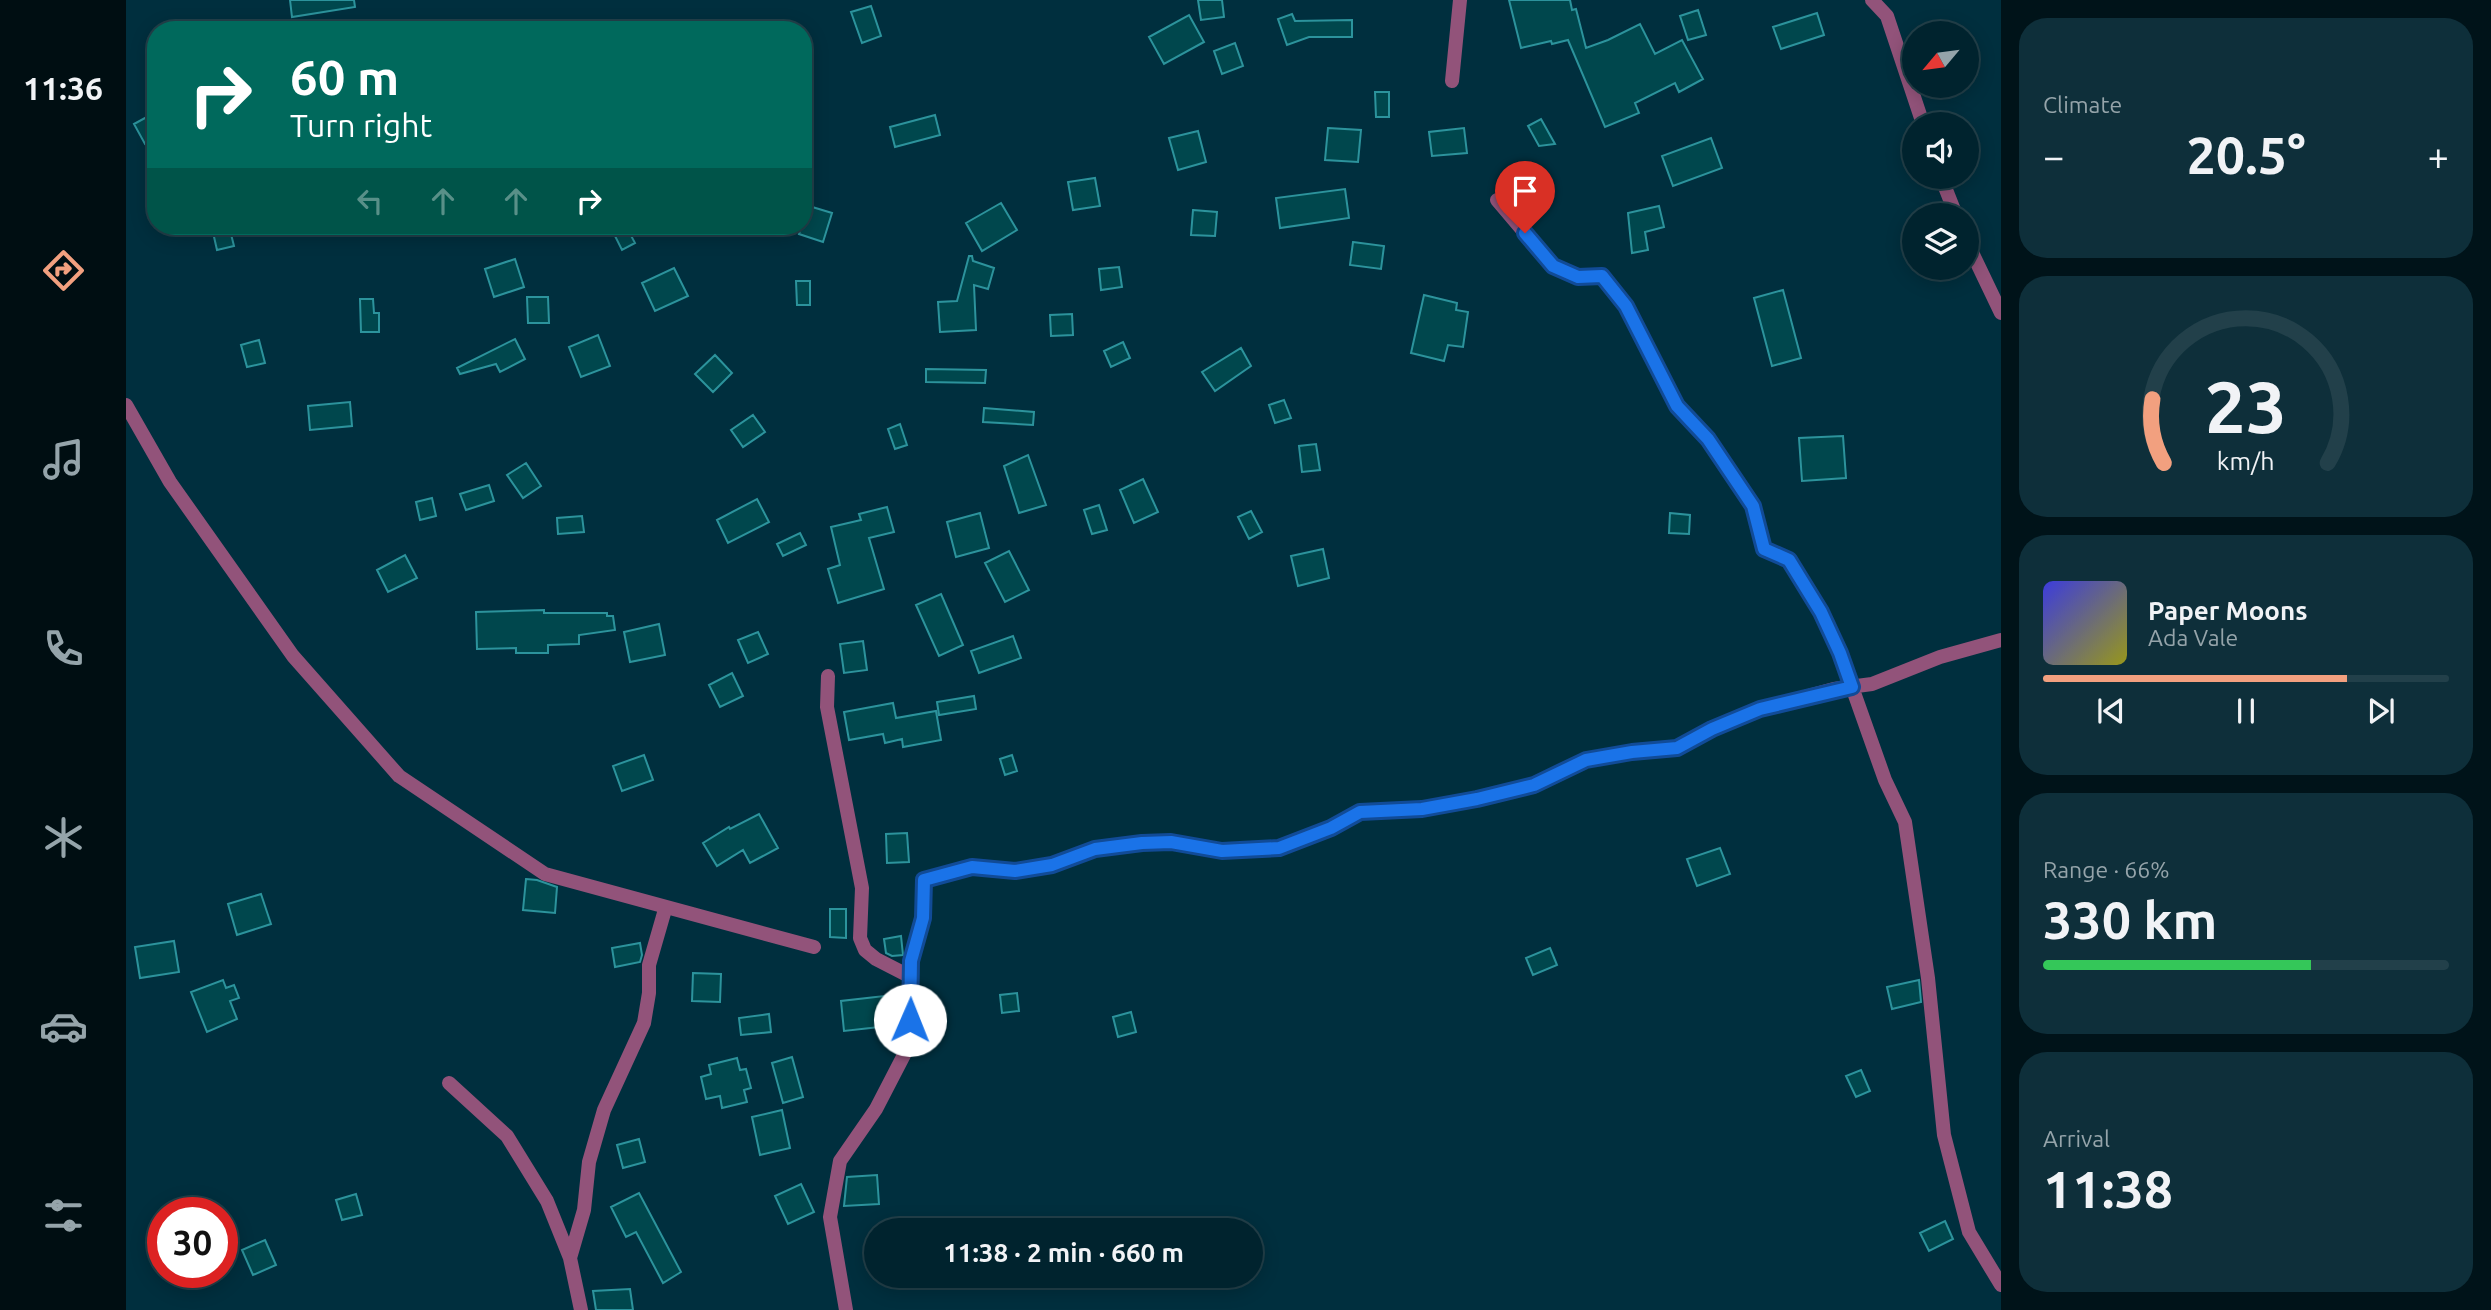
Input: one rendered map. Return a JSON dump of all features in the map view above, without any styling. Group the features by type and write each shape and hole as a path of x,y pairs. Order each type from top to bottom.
{"street":[{"path":"1452,81 1460,0"},
{"path":"1872,0 1887,16 1919,112"},
{"path":"1497,200 1553,266 1578,277 1602,276 1626,306 1677,406 1708,439 1753,506 1764,549 1789,560 1821,612 1840,653 1885,780 1905,822 1928,978 1944,1135 1969,1232 2001,1285"},
{"path":"1979,267 2001,313"},
{"path":"126,405 170,482 293,656 400,776 545,874 814,947"},
{"path":"846,1310 830,1217 840,1161 876,1109 905,1053 910,1020 911,961 923,918 924,880 972,867 1015,871 1052,865 1095,849 1142,843 1171,842 1222,851 1279,848 1331,828 1360,812 1422,809 1477,799 1534,785 1586,760 1677,748 1712,729 1760,709 1872,684 1940,657 2001,640"},
{"path":"828,676 827,708 863,888 860,939 865,950 876,959 911,977"},
{"path":"570,1258 584,1210 589,1162 604,1110 644,1023 649,993 649,964 664,913"},
{"path":"449,1083 507,1136 547,1201 570,1258 581,1310"}],"building":[{"path":"290,0 354,0 355,7 292,17"},
{"path":"1198,0 1222,0 1224,17 1201,20"},
{"path":"1509,0 1570,0 1572,10 1576,9 1586,48 1640,24 1655,54 1682,40 1703,79 1679,92 1675,83 1635,103 1639,113 1605,127 1568,40 1521,48"},
{"path":"871,6 881,36 862,43 851,12"},
{"path":"1698,10 1706,35 1688,40 1680,16"},
{"path":"1817,13 1824,35 1781,49 1773,27"},
{"path":"1292,14 1295,21 1352,20 1352,37 1309,37 1287,45 1278,19"},
{"path":"1189,15 1204,42 1164,64 1149,37"},
{"path":"1235,43 1243,66 1222,74 1214,51"},
{"path":"1375,92 1389,92 1389,117 1376,117"},
{"path":"935,115 940,135 895,147 890,127"},
{"path":"147,117 147,143 145,144 134,124"},
{"path":"1541,119 1555,144 1539,146 1528,126"},
{"path":"1328,128 1361,130 1358,162 1325,160"},
{"path":"1464,128 1467,153 1432,156 1429,132"},
{"path":"1198,131 1206,162 1178,170 1169,138"},
{"path":"1711,138 1722,168 1673,186 1662,156"},
{"path":"1095,178 1100,206 1073,210 1068,182"},
{"path":"1345,189 1349,218 1280,228 1276,198"},
{"path":"1001,203 1017,230 982,251 966,223"},
{"path":"1659,206 1664,227 1645,232 1648,250 1632,253 1628,213"},
{"path":"812,207 832,213 823,242 802,235 812,235"},
{"path":"1193,210 1217,212 1215,236 1191,235"},
{"path":"214,235 231,235 234,246 217,250"},
{"path":"614,235 631,235 635,243 622,250"},
{"path":"1353,242 1384,246 1381,269 1350,265"},
{"path":"969,256 972,256 973,261 994,268 988,289 974,285 976,330 940,332 938,302 957,301"},
{"path":"515,259 524,287 494,297 485,269"},
{"path":"1119,267 1122,287 1101,290 1099,269"},
{"path":"674,268 688,296 655,311 642,283"},
{"path":"796,281 810,281 810,305 797,305"},
{"path":"1783,290 1801,358 1772,366 1754,298"},
{"path":"1424,295 1457,303 1456,310 1468,312 1463,347 1448,345 1444,361 1411,353"},
{"path":"527,297 548,297 549,323 528,323"},
{"path":"360,299 373,299 374,313 379,313 379,332 361,332"},
{"path":"1072,314 1073,335 1051,336 1050,315"},
{"path":"598,335 610,366 581,377 569,347"},
{"path":"515,339 525,359 500,372 496,364 460,374 457,368"},
{"path":"259,340 265,363 247,367 241,345"},
{"path":"1123,342 1130,358 1111,367 1104,351"},
{"path":"1241,348 1251,366 1215,391 1202,372"},
{"path":"715,355 732,373 713,392 695,374"},
{"path":"926,369 986,370 985,383 926,382"},
{"path":"1284,400 1291,418 1275,423 1269,405"},
{"path":"350,402 352,426 310,430 308,406"},
{"path":"984,408 1034,412 1033,425 983,422"},
{"path":"753,415 765,432 743,447 731,430"},
{"path":"900,424 907,445 895,449 888,429"},
{"path":"1843,436 1846,478 1802,481 1799,438"},
{"path":"1316,444 1320,470 1302,472 1299,446"},
{"path":"1028,455 1046,505 1019,513 1004,466"},
{"path":"526,463 541,486 523,498 507,475"},
{"path":"1143,479 1158,512 1134,523 1120,490"},
{"path":"489,485 494,501 466,510 460,494"},
{"path":"432,498 436,516 420,520 416,502"},
{"path":"757,499 769,522 728,543 717,520"},
{"path":"1099,505 1107,530 1092,534 1084,510"},
{"path":"887,507 894,532 869,538 884,589 838,603 828,569 840,565 831,527 861,520 859,514"},
{"path":"1251,511 1262,532 1249,539 1238,517"},
{"path":"980,513 989,548 956,557 947,522"},
{"path":"1670,513 1690,515 1689,534 1669,533"},
{"path":"582,516 584,532 558,534 557,518"},
{"path":"800,533 806,545 783,556 777,544"},
{"path":"1323,549 1329,578 1298,586 1291,556"},
{"path":"1009,551 1029,590 1005,602 985,563"},
{"path":"405,555 417,578 388,592 377,570"},
{"path":"941,594 963,645 939,656 916,605"},
{"path":"544,610 544,613 607,613 607,616 613,616 615,630 579,635 579,644 548,645 548,653 516,653 516,648 477,649 476,612"},
{"path":"659,624 665,655 630,662 624,632"},
{"path":"758,632 768,654 748,663 738,640"},
{"path":"1013,636 1021,658 979,673 971,651"},
{"path":"863,641 867,670 844,673 840,644"},
{"path":"732,673 743,696 720,707 709,685"},
{"path":"974,696 976,709 939,715 937,702"},
{"path":"893,703 896,718 936,711 941,740 903,747 902,739 885,743 883,734 849,740 844,712"},
{"path":"644,755 653,780 622,791 613,766"},
{"path":"1012,755 1017,771 1005,775 1000,759"},
{"path":"759,814 778,848 750,863 743,850 717,866 703,843 729,827 730,829"},
{"path":"907,833 909,862 887,863 886,834"},
{"path":"1720,848 1730,874 1697,886 1687,859"},
{"path":"526,879 557,887 555,913 523,910"},
{"path":"261,894 271,924 237,935 228,904"},
{"path":"830,909 846,909 846,938 830,937"},
{"path":"901,936 903,955 892,956 886,953 884,939"},
{"path":"174,941 179,972 140,978 135,947"},
{"path":"640,943 640,962 615,967 612,948"},
{"path":"1550,948 1557,965 1533,975 1526,958"},
{"path":"693,973 721,974 720,1002 692,1001"},
{"path":"223,980 226,988 234,985 239,998 230,1001 237,1019 207,1032 191,992"},
{"path":"1919,980 1921,1002 1892,1009 1887,987"},
{"path":"1017,993 1019,1011 1002,1013 1000,995"},
{"path":"893,995 897,1025 844,1031 841,1001"},
{"path":"1131,1012 1136,1032 1118,1037 1113,1017"},
{"path":"769,1014 771,1032 741,1035 739,1018"},
{"path":"792,1057 803,1097 783,1103 772,1063"},
{"path":"737,1058 740,1070 746,1069 751,1088 744,1090 747,1102 722,1108 720,1096 706,1099 701,1077 711,1074 709,1065"},
{"path":"1861,1070 1870,1091 1856,1097 1846,1076"},
{"path":"782,1110 790,1148 760,1155 752,1117"},
{"path":"639,1139 645,1162 623,1168 617,1145"},
{"path":"877,1175 879,1204 844,1206 847,1177"},
{"path":"801,1184 814,1212 788,1224 775,1196"},
{"path":"639,1193 681,1272 663,1283 636,1232 626,1237 611,1207"},
{"path":"356,1194 362,1215 342,1220 336,1200"},
{"path":"1945,1221 1953,1239 1929,1251 1920,1233"},
{"path":"265,1240 276,1265 253,1275 242,1250"},
{"path":"630,1289 633,1310 596,1310 593,1291"}],"route":[{"path":"910,1020 911,961 923,918 924,880 972,867 1015,871 1052,865 1095,849 1142,843 1171,842 1222,851 1279,848 1331,828 1360,812 1422,809 1534,785 1586,760 1677,748 1712,729 1760,709 1834,689 1852,687 1821,612 1789,560 1764,549 1753,506 1708,439 1677,406 1626,306 1602,276 1578,277 1553,266 1525,233"}]}
